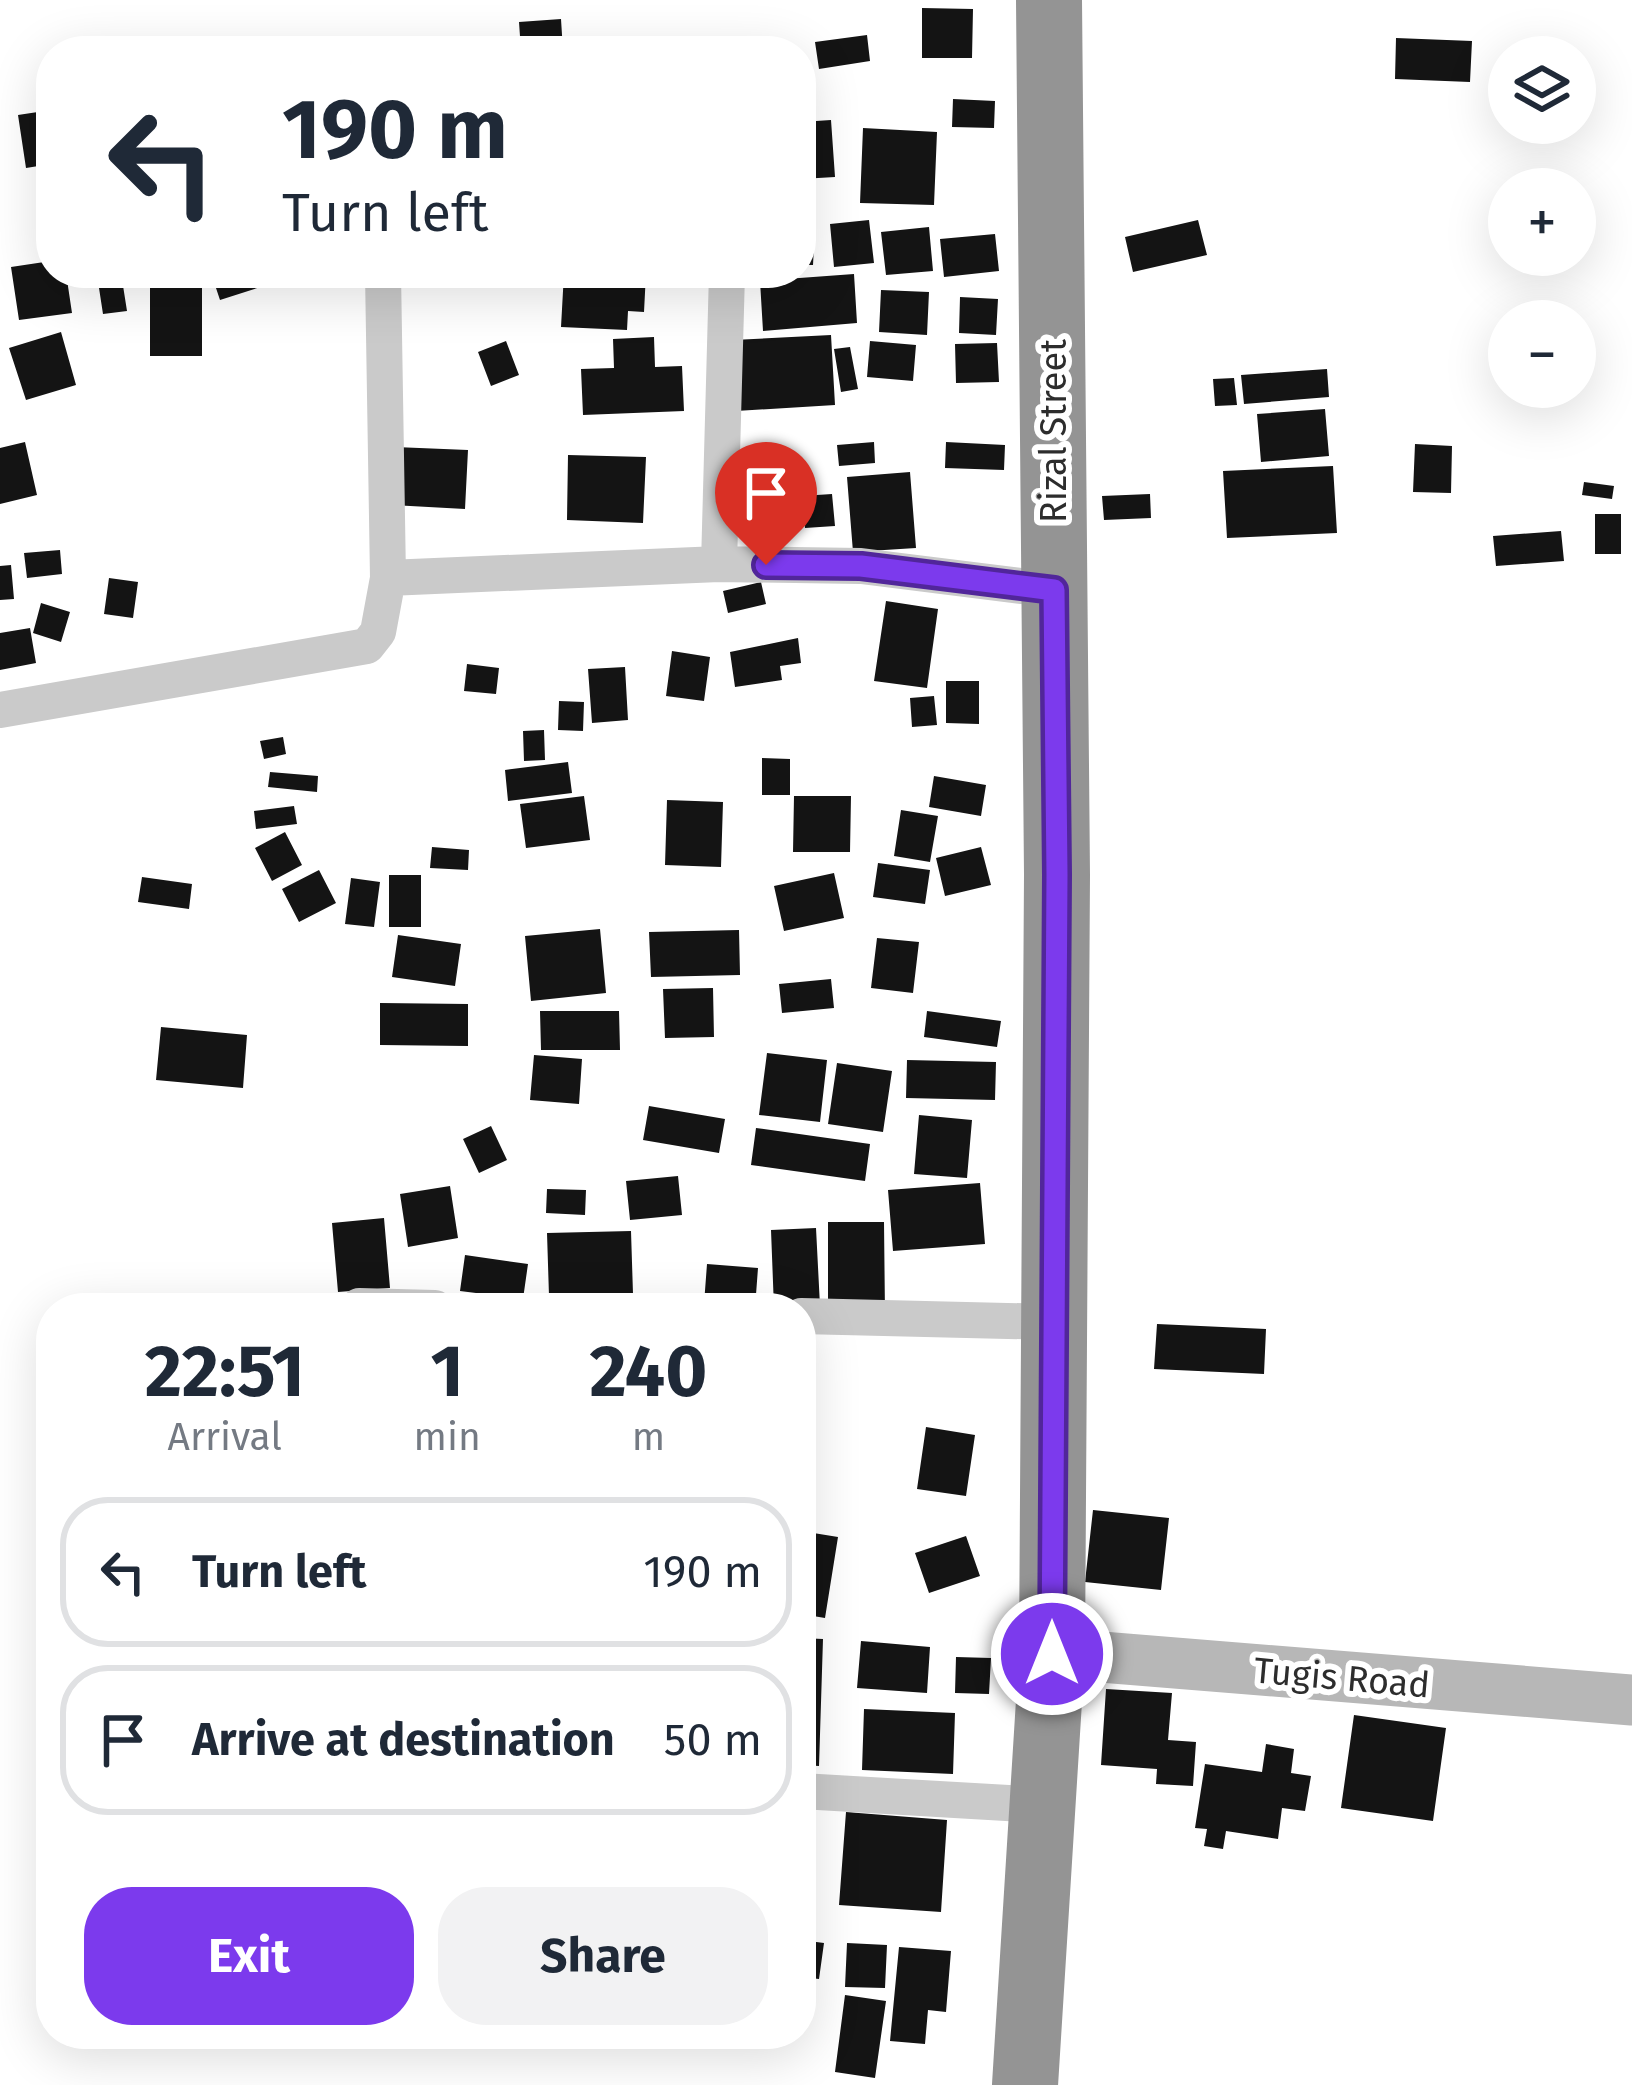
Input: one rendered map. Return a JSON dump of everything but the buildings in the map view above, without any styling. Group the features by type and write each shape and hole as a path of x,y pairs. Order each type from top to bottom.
{"highway":[{"name":"Rizal Street","path":"1024,2085 1052,1654 1054,590 1049,0"}],"street":[{"path":"0,710 367,646 378,632 388,578 383,288"},
{"path":"719,564 727,288"},
{"path":"388,578 719,564 861,566 1054,590"},
{"path":"816,1316 1054,1322"},
{"name":"Tugis Road","path":"1052,1654 1632,1700"},
{"path":"816,1792 1042,1805"}],"route":[{"path":"766,565 861,566 1054,590 1052,1654"}]}
